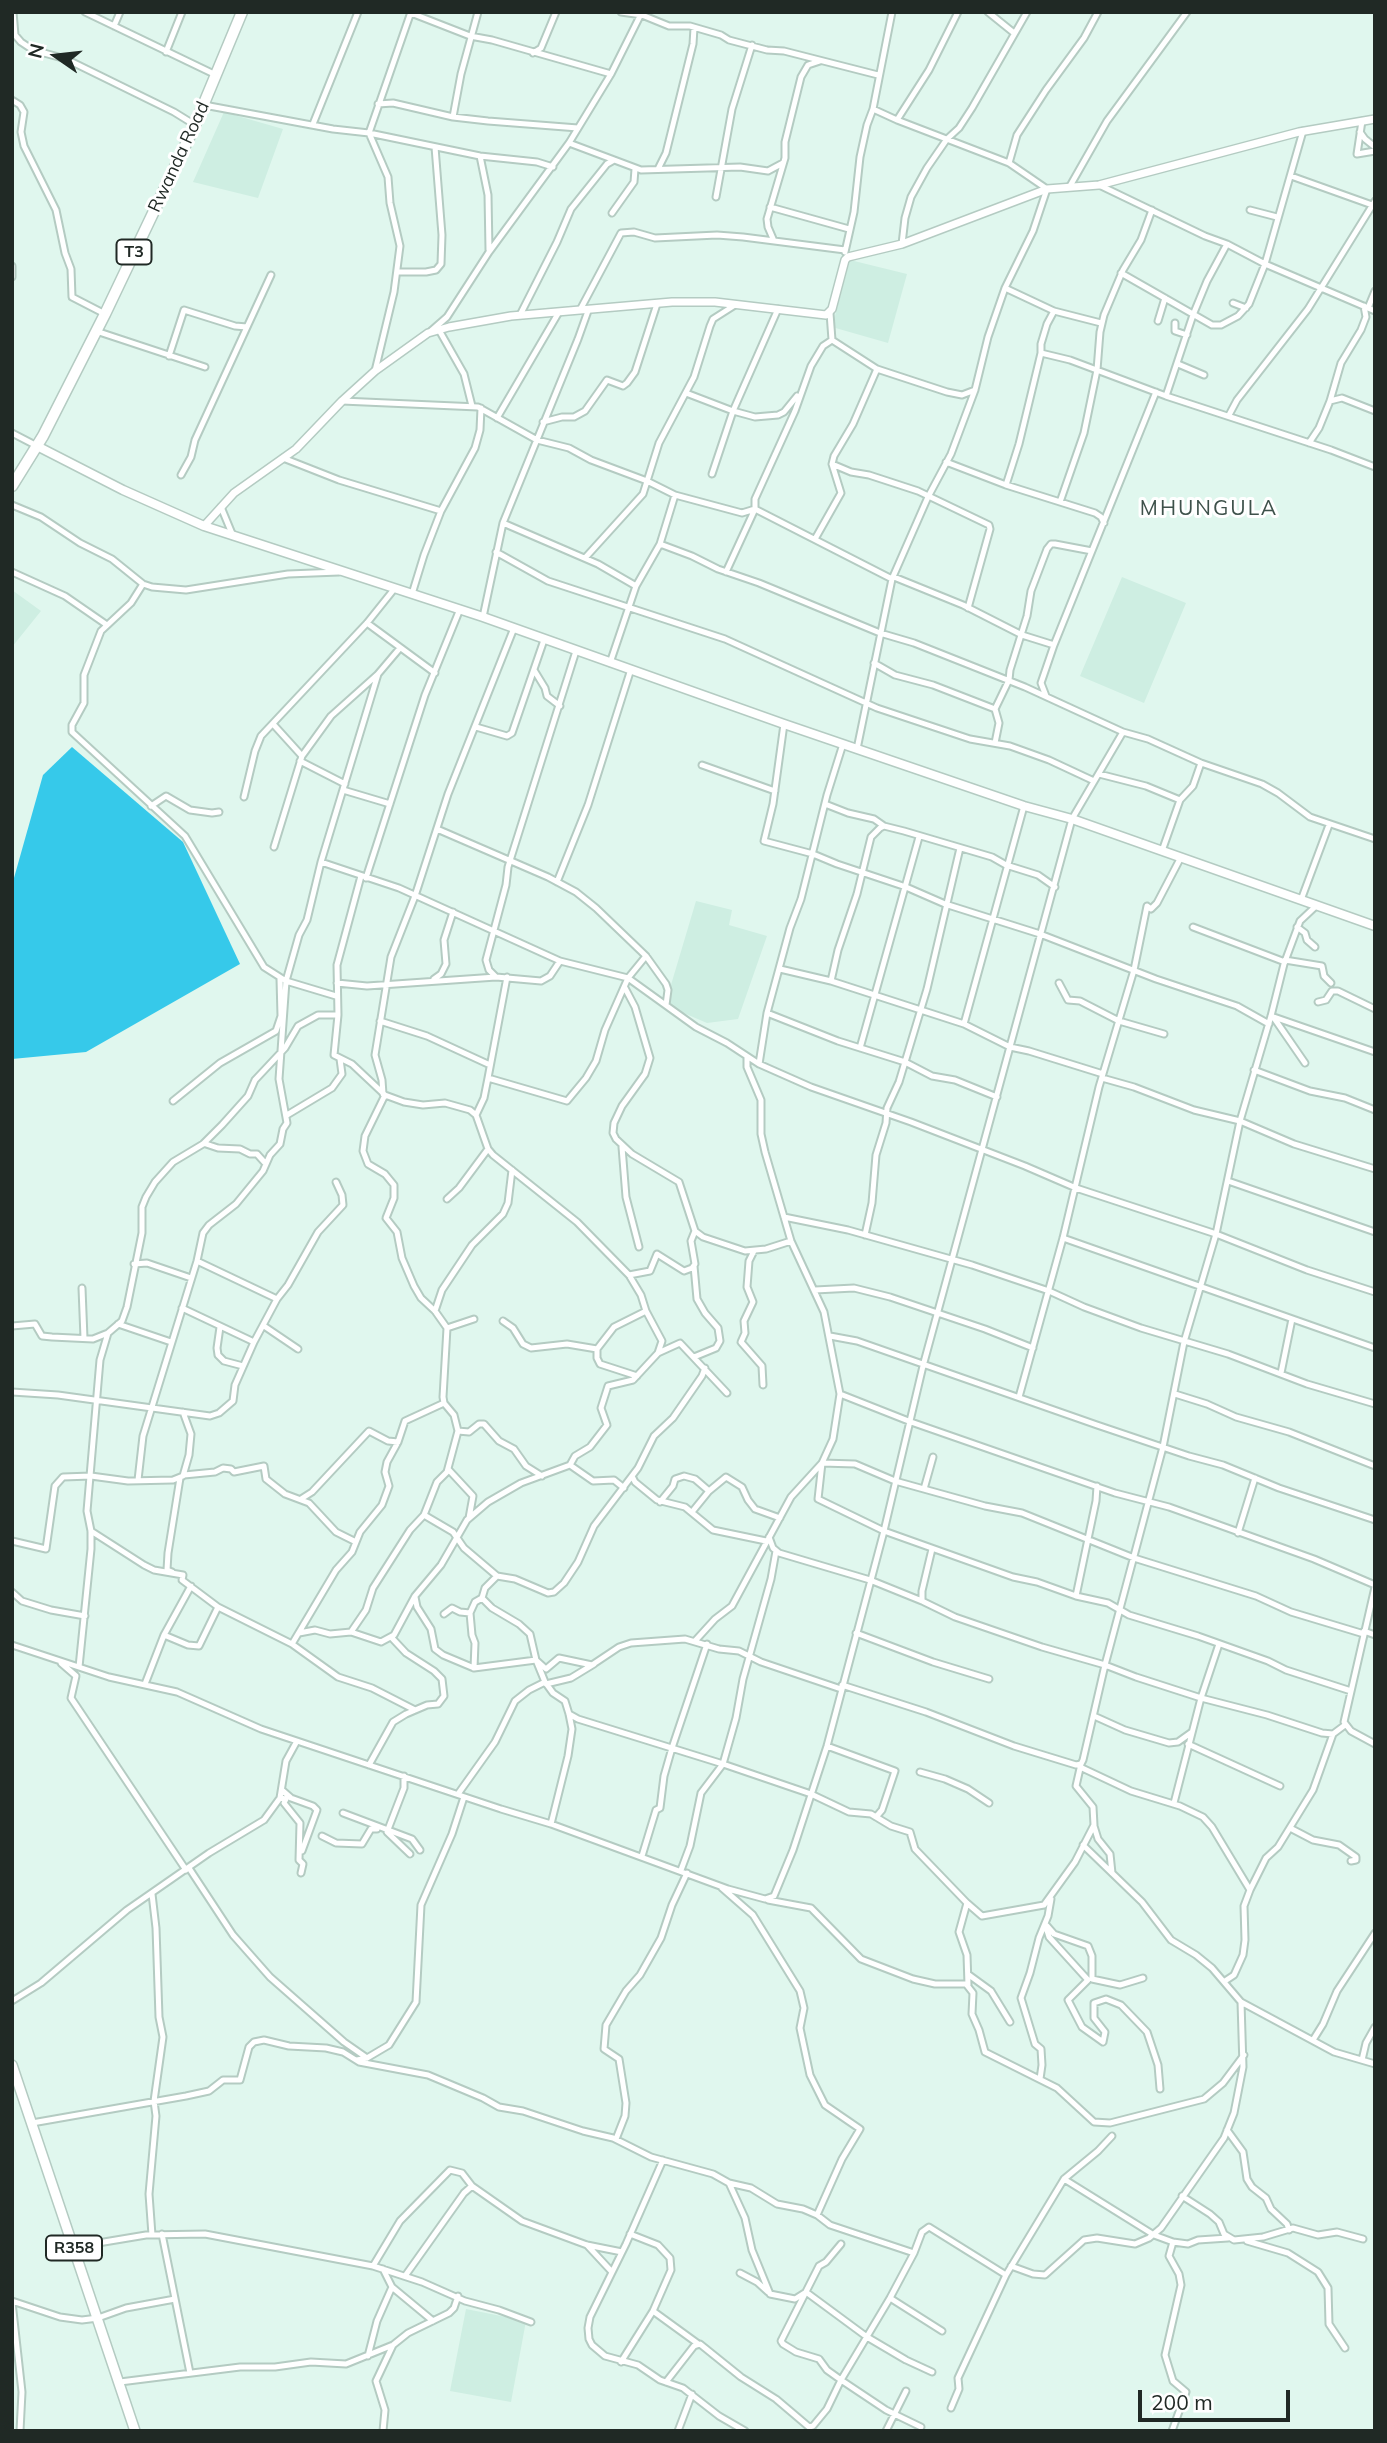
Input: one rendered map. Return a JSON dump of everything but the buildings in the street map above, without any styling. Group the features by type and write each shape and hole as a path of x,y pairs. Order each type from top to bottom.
{"highway":[{"name":"Rwanda Road","path":"12,486 37,446 105,314 195,125 242,12"}],"main road":[{"path":"37,446 123,490 204,526 460,609 784,724 1072,820 1375,926"},
{"name":"R358","path":"12,2065 17,2094 32,2123 135,2431"}],"street":[{"path":"13,12 15,35 21,43 33,50 66,59 195,125"},
{"path":"85,12 216,75"},
{"path":"114,26 120,12"},
{"path":"166,51 182,12"},
{"path":"313,124 358,12"},
{"path":"453,117 470,36 478,12"},
{"path":"533,53 541,48 556,12"},
{"path":"621,12 642,14 669,26 681,24 752,45 878,75"},
{"path":"832,340 830,313 845,260 860,157 873,109 892,12"},
{"path":"897,120 929,70 958,12"},
{"path":"988,12 1014,33"},
{"path":"902,244 911,197 926,168 972,108 1027,12"},
{"path":"1009,163 1017,135 1084,38 1098,12"},
{"path":"1070,186 1107,121 1186,12"},
{"path":"375,371 397,272 399,235 390,204 388,177 369,133 411,13 470,36 611,74"},
{"path":"204,526 244,485 296,449 375,371 447,317 489,252 569,143 611,74 642,14"},
{"path":"658,169 666,153 694,44 694,28"},
{"path":"716,197 732,109 752,45"},
{"path":"803,55 808,65"},
{"path":"754,239 764,235 768,227 770,207 783,163 785,142 801,77 808,65 823,61"},
{"path":"12,100 20,105 24,112 20,132 24,146 56,210 71,269 72,297 105,314"},
{"path":"379,104 393,103 453,117 578,128"},
{"path":"204,105 369,133 480,156 529,160 553,167"},
{"path":"873,109 1009,163 1047,190"},
{"path":"845,260 902,244 1047,190 1099,185 1303,131 1375,119"},
{"path":"1360,132 1375,149 1357,154 1360,132 1362,121"},
{"path":"1121,273 1212,325 1220,325 1238,316 1246,308 1265,264 1303,131"},
{"path":"569,143 578,144 635,169 720,167 768,171 783,163"},
{"path":"397,272 426,272 436,270 441,264 442,235 435,147"},
{"path":"480,156 488,195 489,252"},
{"path":"520,315 571,209 607,164 614,160"},
{"path":"612,213 634,182 635,169"},
{"path":"768,171 775,178 776,184"},
{"path":"1229,415 1237,400 1308,309 1374,204 1291,176"},
{"path":"1099,185 1265,264 1375,311"},
{"path":"857,749 893,578 970,404 988,337 1005,288 1033,231 1047,190"},
{"path":"770,207 849,229"},
{"path":"1251,209 1277,217"},
{"path":"1060,502 1084,433 1097,370 1101,323 1121,273 1141,240 1152,210"},
{"path":"768,227 774,241"},
{"path":"482,617 503,523 578,339 584,310 621,233 634,232 656,238 717,235 845,250"},
{"path":"1166,396 1207,281 1227,244"},
{"path":"12,266 12,277"},
{"path":"181,475 271,275"},
{"path":"1005,288 1054,311 1101,323"},
{"path":"1309,443 1319,428 1341,363 1365,321 1366,307 1375,291"},
{"path":"1158,321 1166,298"},
{"path":"428,333 520,315 657,304 715,302 822,315 830,313"},
{"path":"1233,303 1246,308"},
{"path":"543,422 574,417 585,411 607,380 624,386 627,383 635,372 657,304"},
{"path":"585,558 638,501 665,431 686,393 713,319 735,304"},
{"path":"712,474 733,411 778,309"},
{"path":"169,356 184,310 235,326 247,327"},
{"path":"1006,485 1019,444 1045,328 1054,311"},
{"path":"497,418 559,312"},
{"path":"447,317 449,327"},
{"path":"1175,323 1175,331 1187,335"},
{"path":"439,330 464,374 472,406"},
{"path":"96,331 205,367"},
{"path":"832,340 877,369 962,394 975,390"},
{"path":"686,393 755,417 778,415 791,405 823,346 832,340"},
{"path":"1041,352 1375,467"},
{"path":"1178,364 1204,375"},
{"path":"815,539 841,494 832,464 834,456 853,424 877,369"},
{"path":"726,572 755,509 755,499 795,411 801,390"},
{"path":"1045,696 1041,683 1054,645 1156,392"},
{"path":"962,394 970,404"},
{"path":"1330,401 1342,398 1375,411"},
{"path":"342,401 481,408 537,439 569,447 603,465 647,481 675,495 742,513 755,509 893,578 968,608 1022,635 1054,645"},
{"path":"412,594 441,511 474,448 480,430 481,408"},
{"path":"12,433 37,446"},
{"path":"283,458 339,480 441,511"},
{"path":"946,462 1006,485 1095,513 1104,523"},
{"path":"832,464 851,472 908,487 985,522 990,529 968,608"},
{"path":"610,663 636,586 660,544 675,495"},
{"path":"12,505 41,517 80,543 112,559 143,584 152,587 186,590 288,574 342,572"},
{"path":"221,507 233,536"},
{"path":"503,523 585,558 636,586"},
{"path":"660,544 880,633 914,643 1009,680 1123,732 1149,739 1201,763 1262,784 1310,817 1375,839"},
{"path":"995,743 999,723 995,709 1009,680 1031,591 1049,546 1055,544 1092,551"},
{"path":"496,552 548,581 725,639 866,704 970,739 995,743 1049,760 1094,781"},
{"path":"12,572 65,596 107,625"},
{"path":"143,584 131,603 101,631 82,682 83,706 72,725 72,732 185,836 264,967 283,980 336,996"},
{"path":"244,797 257,743 367,623 395,588"},
{"path":"460,609 421,707 342,942 336,996 338,1015 332,1051 340,1059 352,1064 384,1095 423,1105 444,1103 461,1106 476,1115 488,1149 577,1222 629,1275 662,1341 658,1353"},
{"path":"367,623 435,673"},
{"path":"351,1632 362,1617 371,1591 382,1573 410,1530 424,1515 437,1482 448,1469 458,1431 454,1415 444,1403 447,1328 414,1286 402,1258 397,1232 386,1218 394,1198 394,1185 386,1174 368,1164 363,1151 365,1136 384,1095 375,1055 391,957 415,895 448,794 513,628"},
{"path":"476,727 510,736 544,640"},
{"path":"274,847 301,758 331,716 378,674 400,648"},
{"path":"496,977 489,970 486,960 510,860 576,651"},
{"path":"874,663 895,675 933,685 995,709"},
{"path":"557,882 588,805 631,669"},
{"path":"534,670 545,688 546,695 560,706"},
{"path":"173,1101 220,1063 276,1031 281,1016 283,980 307,920 321,862 378,674"},
{"path":"1025,687 1041,683"},
{"path":"273,724 301,758 344,787 390,804"},
{"path":"784,724 775,791 764,841 813,854 945,904 1040,934 1237,1006 1269,1024"},
{"path":"765,1899 775,1894 827,1746 884,1531 923,1366 1072,820 1123,732"},
{"path":"759,1064 767,1013 843,744"},
{"path":"1162,852 1180,800 1193,786 1201,763"},
{"path":"702,765 775,791"},
{"path":"1098,774 1146,786 1180,800"},
{"path":"150,806 166,796 190,810 219,812"},
{"path":"825,804 874,820 884,826 992,856 1006,866 1038,875 1055,887"},
{"path":"964,1024 1024,806"},
{"path":"1301,900 1329,825"},
{"path":"831,981 838,950 856,899 871,837 884,826"},
{"path":"437,829 576,892 646,956 666,984 666,1005"},
{"path":"860,1048 919,836"},
{"path":"865,1235 872,1203 876,1155 889,1102 895,1092 921,1010 960,848"},
{"path":"1019,1397 1063,1238 1103,1076 1134,970 1147,906 1151,909 1157,903 1180,859"},
{"path":"321,862 415,895 560,961 628,978 696,1027 759,1064 830,1094 887,1113 1076,1188 1216,1234 1307,1270 1375,1292"},
{"path":"1112,1873 1110,1854 1098,1839 1094,1826 1093,1807 1076,1786 1080,1765 1163,1447 1184,1342 1216,1234 1240,1121 1254,1070 1297,928 1304,915 1316,906"},
{"path":"434,979 444,969 444,940 453,912"},
{"path":"1193,928 1285,961 1322,966 1324,975 1331,983"},
{"path":"1297,928 1305,933 1307,940 1315,947"},
{"path":"488,1078 567,1101 596,1061 605,1030 628,978 646,956"},
{"path":"337,983 367,986 434,979 496,977 535,981 545,980 560,961"},
{"path":"780,969 831,981 964,1024 1010,1047 1103,1076 1194,1110 1240,1121 1294,1144 1375,1169"},
{"path":"476,1115 484,1098 507,977"},
{"path":"138,1480 139,1452 150,1408 205,1228 236,1204 280,1144 287,1123 279,1087 283,980"},
{"path":"1059,983 1068,1000 1080,1001 1119,1021 1164,1034"},
{"path":"625,988 635,1007 650,1058 645,1074 622,1106 614,1123 613,1133 622,1147 679,1182 695,1231 691,1241 697,1299 718,1328 720,1341 716,1348 695,1357"},
{"path":"1318,1002 1326,1000 1332,991 1338,991 1375,1009"},
{"path":"767,1013 905,1062 932,1076 955,1080 997,1097"},
{"path":"12,1326 34,1324 42,1336 95,1338 118,1324 127,1307 142,1233 144,1202 155,1182 173,1162 203,1144 222,1125 248,1096 255,1080 280,1052 298,1026 318,1016 338,1015"},
{"path":"1271,1016 1375,1052"},
{"path":"1271,1016 1305,1063"},
{"path":"380,1021 427,1036 490,1065"},
{"path":"695,1641 715,1619 732,1606 791,1497 822,1463 833,1439 840,1394 824,1312 791,1241 761,1134 761,1100 747,1067 747,1057"},
{"path":"287,1115 332,1088 342,1074 340,1059"},
{"path":"1254,1070 1310,1091 1345,1098 1375,1110"},
{"path":"206,1144 257,1154 266,1164"},
{"path":"622,1147 626,1197 639,1247"},
{"path":"447,1199 459,1188 488,1149"},
{"path":"435,1311 442,1290 472,1245 503,1214 508,1203 512,1170"},
{"path":"1228,1181 1375,1232"},
{"path":"12,1392 58,1395 212,1416 230,1405 254,1342 277,1300 318,1232 343,1205 336,1182"},
{"path":"784,1217 865,1235 952,1259 1049,1291 1084,1307 1184,1342 1375,1404"},
{"path":"695,1231 727,1247 754,1251 791,1241"},
{"path":"1063,1238 1375,1348"},
{"path":"754,1251 749,1264 747,1287 753,1302 744,1321 745,1333 741,1342 762,1366 763,1385"},
{"path":"629,1275 650,1271 657,1254 684,1270 694,1266"},
{"path":"197,1261 277,1300"},
{"path":"134,1264 147,1263 191,1278"},
{"path":"82,1288 84,1338"},
{"path":"815,1290 854,1288 890,1297 1033,1348"},
{"path":"182,1308 254,1342"},
{"path":"637,1376 600,1364 597,1349 614,1327 646,1311"},
{"path":"447,1328 474,1319"},
{"path":"1281,1373 1292,1319"},
{"path":"503,1321 513,1328 523,1345 530,1348 575,1345 597,1349"},
{"path":"118,1324 171,1342"},
{"path":"264,1326 298,1349"},
{"path":"219,1327 218,1355 243,1367"},
{"path":"79,1667 91,1531 87,1511 96,1401 100,1360 108,1332"},
{"path":"830,1336 857,1341 923,1366 1223,1465 1375,1520"},
{"path":"299,1633 315,1630 330,1634 351,1632 381,1642 396,1634 415,1596 441,1565 469,1518 488,1502 521,1483 570,1465 575,1456 590,1447 607,1425 601,1408 608,1386 630,1382 658,1353 678,1342 727,1393"},
{"path":"424,1515 456,1536 476,1559 497,1576 515,1578 548,1592 555,1592 564,1584 578,1562 594,1526 632,1476 654,1436 673,1418 705,1368"},
{"path":"632,1476 635,1482 660,1502 681,1506 716,1531 768,1539 776,1551 870,1580 955,1617 1202,1698 1321,1733 1332,1734 1345,1726 1375,1586 1314,1559 911,1422 840,1394"},
{"path":"1175,1394 1236,1417 1289,1432 1375,1466"},
{"path":"292,1644 336,1570 352,1552 360,1532 382,1505 388,1492 387,1462 405,1421 444,1403"},
{"path":"183,1412 191,1434 167,1570 183,1575"},
{"path":"458,1431 469,1432 479,1424 484,1424 499,1441 514,1449 526,1466 542,1476"},
{"path":"301,1499 312,1492 369,1431 388,1441 398,1442"},
{"path":"924,1489 933,1457"},
{"path":"822,1463 855,1464 895,1481 985,1506 1022,1513 1134,1558 1256,1596 1291,1612 1375,1635"},
{"path":"822,1463 818,1499 884,1531 1076,1596 1108,1602 1129,1615 1351,1691"},
{"path":"570,1465 593,1481 614,1480 624,1488"},
{"path":"12,1541 46,1549 50,1538 51,1505 57,1482 67,1475 128,1482 215,1472 223,1468 234,1472 264,1466 266,1479 285,1494 309,1503 336,1532 356,1542"},
{"path":"448,1469 473,1496 469,1518"},
{"path":"660,1502 672,1488 675,1479 684,1476 695,1479 709,1491"},
{"path":"692,1512 724,1477 730,1477 742,1487 747,1500 755,1509 780,1518"},
{"path":"1238,1533 1255,1478"},
{"path":"1076,1596 1097,1486"},
{"path":"91,1531 154,1570 183,1575"},
{"path":"922,1601 932,1549"},
{"path":"616,2139 625,2116 626,2103 619,2059 604,2049 606,2025 661,1938 684,1871 701,1793 723,1764 776,1551"},
{"path":"183,1575 182,1580 218,1607 292,1644 338,1677 372,1688 415,1710"},
{"path":"474,1668 475,1643 470,1613 475,1602 482,1598 485,1588 497,1576"},
{"path":"145,1684 164,1635 191,1586"},
{"path":"12,1592 22,1601 85,1616"},
{"path":"415,1596 417,1607 431,1629 435,1649 474,1668 536,1660 546,1669 559,1658 594,1664"},
{"path":"482,1598 530,1634 536,1660 546,1683 553,1693 565,1701 569,1714 572,1729 568,1756 551,1824"},
{"path":"164,1635 188,1645 199,1646 218,1607"},
{"path":"444,1614 452,1608 470,1613"},
{"path":"856,1633 933,1662 989,1679"},
{"path":"369,1765 393,1722 415,1710 439,1703 444,1696 442,1679 406,1653 390,1637"},
{"path":"356,2060 367,2058 389,2045 416,2002 421,1905 452,1834 461,1795 495,1742 515,1701 529,1690 546,1683 571,1678 619,1647 631,1643 681,1639 739,1651 842,1687 926,1712 990,1738 1080,1765 1131,1791 1174,1804 1203,1817 1212,1827 1250,1890"},
{"path":"642,1856 656,1810 660,1808 664,1776 672,1748 707,1644"},
{"path":"1174,1804 1188,1744 1219,1644"},
{"path":"12,1645 109,1677 177,1692 261,1729 551,1824 718,1885 765,1899 811,1908 861,1959 913,1979 935,1984 968,1985"},
{"path":"58,1660 76,1676 71,1698 233,1935 270,1977 344,2042 367,2058"},
{"path":"569,1714 578,1720 811,1794 849,1812 876,1816 891,1826 910,1833 915,1849 979,1915 1042,1906 1094,1826"},
{"path":"1094,1716 1133,1733 1170,1743 1178,1742 1192,1732"},
{"path":"1345,1726 1375,1744"},
{"path":"1225,1981 1234,1975 1242,1955 1245,1940 1244,1906 1250,1890 1266,1858 1278,1847 1312,1790 1332,1734"},
{"path":"12,2001 41,1983 116,1918 264,1820 282,1795 284,1766 297,1741"},
{"path":"1188,1744 1280,1786"},
{"path":"827,1746 895,1771 886,1801 876,1816"},
{"path":"920,1772 968,1789 989,1803"},
{"path":"387,1831 404,1788 404,1776"},
{"path":"282,1795 313,1806 317,1810 302,1853"},
{"path":"282,1795 286,1799 284,1803 300,1823 299,1860 303,1864 301,1873"},
{"path":"343,1813 412,1839 420,1850"},
{"path":"322,1836 336,1843 361,1845 372,1828 387,1831 410,1854"},
{"path":"1290,1828 1313,1840 1339,1845 1356,1857 1356,1860 1351,1861"},
{"path":"1083,1846 1142,1902 1171,1940 1196,1955 1225,1981 1241,2002 1334,2052 1375,2064"},
{"path":"718,1885 753,1916 800,1991 804,2008 800,2028 810,2078 825,2105 860,2129 842,2159 817,2215"},
{"path":"152,1894 159,2017 163,2037 154,2101 156,2116 149,2194 152,2235"},
{"path":"1040,2079 1041,2048 1035,2044 1021,1998 1050,1907 1051,1896"},
{"path":"967,1903 959,1928 966,1949 968,1985 973,1993 972,2014 985,2052 1057,2088 1092,2120 1110,2123 1204,2099 1223,2083 1244,2055"},
{"path":"1045,1924 1054,1934 1088,1947 1092,1956 1091,1979 1119,1985 1143,1978"},
{"path":"1045,1924 1049,1937 1088,1980 1068,2000 1082,2027 1103,2042 1105,2032 1094,2018 1094,2003 1105,1999 1121,2005 1147,2032 1158,2065 1160,2089"},
{"path":"1313,2040 1337,1991 1375,1933"},
{"path":"969,1975 990,1991 1010,2022"},
{"path":"1011,2266 1033,2274 1045,2275 1084,2241 1097,2238 1135,2244 1154,2235 1161,2228 1227,2130 1240,2089 1244,2055 1241,2002"},
{"path":"1362,2060 1366,2043 1375,2027"},
{"path":"32,2123 205,2092 223,2080 240,2080 249,2048 259,2041 298,2047 330,2048 356,2060 428,2076 484,2098 499,2107 523,2111 616,2139 638,2151 751,2188 776,2204 803,2209 830,2225 914,2253"},
{"path":"1227,2130 1243,2152 1246,2177 1252,2187 1266,2198 1271,2209 1287,2224 1289,2230"},
{"path":"951,2408 959,2389 958,2378 1011,2266 1064,2179 1112,2136"},
{"path":"663,2160 590,2317 588,2328 592,2345 605,2356 642,2367 666,2382 683,2388 719,2416 745,2431"},
{"path":"373,2266 400,2221 450,2170 462,2173 472,2186 522,2221 587,2245 622,2252"},
{"path":"1064,2179 1154,2235 1172,2242 1188,2244 1198,2240 1228,2238 1288,2253 1318,2272 1328,2288 1329,2324 1345,2348"},
{"path":"729,2183 745,2218 752,2250 771,2294"},
{"path":"405,2276 464,2193 472,2186"},
{"path":"1182,2196 1219,2222 1228,2238"},
{"path":"653,2311 706,2347 741,2377 776,2399 809,2427 827,2409 841,2380 890,2298 922,2232 929,2227 1006,2275"},
{"path":"1240,2241 1295,2228 1318,2235 1337,2232 1363,2239"},
{"path":"162,2234 190,2373"},
{"path":"74,2247 162,2234 205,2234 373,2266 531,2322"},
{"path":"621,2362 653,2311 671,2270 670,2258 658,2245 630,2234"},
{"path":"1172,2242 1169,2256 1179,2274 1181,2285 1165,2355 1173,2381 1186,2392 1172,2431"},
{"path":"841,2244 820,2266 782,2343 796,2352 819,2359 827,2370 841,2380 886,2410 921,2427"},
{"path":"587,2245 612,2272"},
{"path":"383,2269 392,2287 433,2322"},
{"path":"740,2273 771,2294 795,2299 806,2291"},
{"path":"368,2356 377,2321 392,2287"},
{"path":"806,2291 867,2337 932,2372"},
{"path":"120,2382 240,2367 275,2367 311,2362 346,2364 393,2346 408,2333 433,2322 454,2308 458,2297"},
{"path":"890,2298 942,2331"},
{"path":"20,2431 18,2427 22,2407 12,2302 72,2319 98,2318 126,2308 175,2299"},
{"path":"666,2382 697,2343"},
{"path":"383,2431 386,2410 376,2381 393,2346"},
{"path":"886,2431 906,2391"},
{"path":"678,2431 692,2394"},
{"path":"12,2404 22,2407"}],"shaded area":[{"path":"224,112 283,129 258,198 193,182"},
{"path":"850,260 907,274 888,343 832,327"},
{"path":"1122,577 1186,603 1144,703 1080,676"},
{"path":"12,590 41,611 12,647"},
{"path":"696,901 732,910 729,925 767,936 738,1019 707,1023 665,1005"},
{"path":"466,2309 526,2321 511,2402 450,2391"}],"water":[{"path":"72,747 183,842 240,964 86,1052 12,1059 12,885 43,775"}],"district":[{"name":"MHUNGULA","path":"1209,509"}]}
